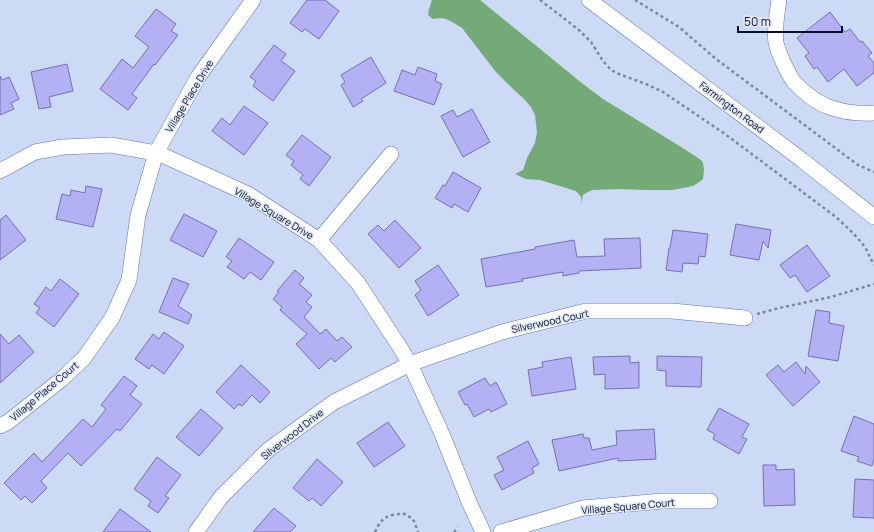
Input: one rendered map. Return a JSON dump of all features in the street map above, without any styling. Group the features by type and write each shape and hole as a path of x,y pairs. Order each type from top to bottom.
{"street":[{"name":"Village Place Drive","path":"156,153 198,77 253,0"},
{"name":"Farmington Road","path":"589,0 802,160 874,217"},
{"path":"779,0 776,23 776,43 784,64 795,82 810,97 828,107 864,114 874,113"},
{"name":"Village Square Drive","path":"0,171 36,152 63,147 111,145 156,153 248,194 320,240 358,283 410,364 442,434 469,502 483,532"},
{"name":"Village Place Court","path":"0,426 8,422 62,379 84,358 112,318 129,280 138,215 156,153"},
{"path":"320,240 391,154"},
{"name":"Silverwood Court","path":"410,364 502,332 586,311 672,311 745,318"},
{"name":"Silverwood Drive","path":"196,532 220,497 268,450 334,402 410,364"},
{"name":"Village Square Court","path":"501,532 583,508 662,501 710,501"}],"path":[{"path":"540,0 568,21 591,42 610,70 663,92 725,134 836,217 865,246 874,265"},
{"path":"635,0 679,27 716,59 840,152 858,165 874,172"},
{"path":"745,318 779,308 831,298 874,284"},
{"path":"375,532 382,520 392,514 406,514 414,521 418,532"},
{"path":"454,532 458,528"}],"shaded area":[{"path":"432,0 480,0 603,99 701,160 704,169 703,179 693,186 672,190 592,190 583,195 582,205 581,197 576,191 540,180 526,179 515,174 523,170 527,158 535,143 537,132 535,115 531,107 524,99 496,72 462,28 446,19 433,19 428,15"}],"building":[{"path":"307,0 325,0 339,11 319,39 305,29 302,32 290,23"},
{"path":"156,9 176,24 171,31 178,35 132,94 137,98 128,110 100,89 122,59 133,68 149,47 135,36"},
{"path":"830,12 845,32 850,29 860,42 862,41 872,53 868,56 874,63 874,73 857,86 844,69 828,82 817,67 814,69 805,56 809,53 797,38"},
{"path":"274,45 286,54 281,61 295,71 273,101 253,86 256,81 250,77"},
{"path":"371,57 386,83 361,99 363,101 353,107 341,85 345,82 341,75"},
{"path":"67,64 73,91 49,97 51,107 39,109 31,72"},
{"path":"418,67 437,74 435,81 442,84 434,105 394,91 402,70 415,75"},
{"path":"0,76 2,80 9,77 19,99 11,103 14,109 0,115"},
{"path":"244,106 268,123 244,155 212,131 222,118 230,125"},
{"path":"472,109 490,142 463,157 441,116 453,110 457,117"},
{"path":"302,135 331,157 309,186 300,179 303,175 291,165 294,161 286,155"},
{"path":"453,172 481,188 468,212 454,204 452,208 435,198 443,185 445,186"},
{"path":"86,186 102,189 93,227 56,219 62,194 70,196 71,190 85,193"},
{"path":"184,214 217,231 203,257 170,240"},
{"path":"6,215 26,240 0,260 0,220"},
{"path":"395,220 421,248 399,268 368,234 378,225 384,231"},
{"path":"736,224 771,230 768,248 763,241 759,260 730,255"},
{"path":"673,230 708,234 705,257 699,256 698,264 683,263 682,272 666,270"},
{"path":"239,238 274,262 261,280 250,272 244,279 227,267 232,261 226,257"},
{"path":"640,238 641,268 579,271 579,273 563,276 563,272 486,287 481,259 574,240 577,257 605,256 604,239"},
{"path":"807,245 830,276 807,292 795,275 790,278 780,265"},
{"path":"438,265 459,295 428,316 415,295 421,290 415,281"},
{"path":"295,270 304,278 299,284 312,295 306,302 312,307 304,317 320,334 326,329 337,341 342,337 352,347 335,362 331,358 319,369 296,344 307,334 280,310 282,307 273,299 279,292 277,291"},
{"path":"173,278 189,284 178,306 192,315 188,324 159,312"},
{"path":"60,279 79,294 54,327 36,313 40,308 34,304 46,287 51,291"},
{"path":"816,310 830,312 829,323 844,326 838,361 808,356"},
{"path":"164,332 184,346 164,374 152,365 149,369 135,359 153,334 159,339"},
{"path":"0,334 9,344 19,335 34,352 0,383"},
{"path":"630,356 630,363 639,362 639,388 605,389 605,374 594,375 593,357"},
{"path":"657,356 702,357 701,387 666,386 666,371 657,370"},
{"path":"571,357 576,389 532,396 528,370 543,367 542,362"},
{"path":"796,362 805,374 806,366 820,382 793,406 766,375 778,365 784,372"},
{"path":"241,365 270,392 260,403 252,395 242,406 239,404 234,409 216,392"},
{"path":"124,376 137,386 130,395 142,404 120,431 117,429 81,466 68,453 41,481 47,488 32,503 25,496 21,500 4,483 34,453 42,462 83,419 92,427 106,409 101,405"},
{"path":"485,378 490,386 496,382 507,404 491,412 489,409 474,417 458,392"},
{"path":"719,408 749,424 742,437 747,439 739,454 713,439 715,434 707,430"},
{"path":"201,409 223,428 199,456 176,437"},
{"path":"854,416 874,424 874,459 872,466 857,461 859,457 841,451"},
{"path":"388,422 405,446 374,467 357,443"},
{"path":"654,429 656,459 618,461 618,458 559,471 552,440 583,434 584,438 589,438 592,450 617,445 616,431"},
{"path":"528,441 539,464 532,468 534,473 502,490 494,475 504,470 497,457"},
{"path":"157,457 181,475 165,496 169,498 158,513 148,506 151,501 134,489"},
{"path":"317,459 343,482 321,506 312,498 309,501 293,488"},
{"path":"763,465 776,465 776,470 794,469 795,505 764,506"},
{"path":"855,479 874,480 874,518 853,517"},
{"path":"274,508 296,526 290,532 253,532"},
{"path":"120,509 151,532 103,532"}]}
